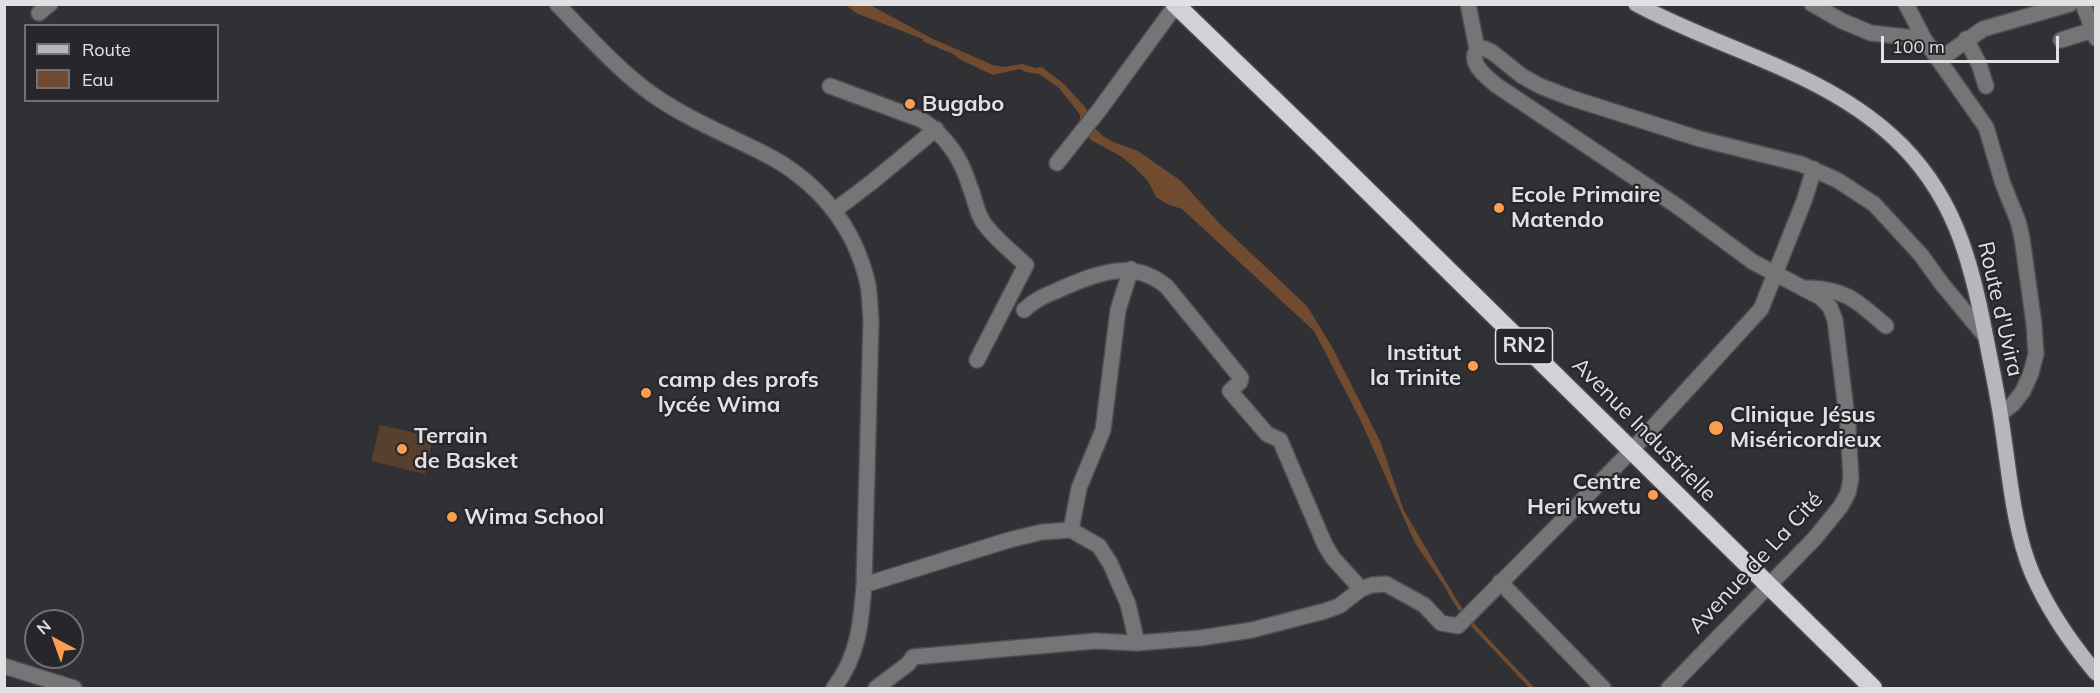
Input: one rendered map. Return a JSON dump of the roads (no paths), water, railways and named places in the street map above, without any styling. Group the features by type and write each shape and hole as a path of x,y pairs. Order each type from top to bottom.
{"highway":[{"name":"Avenue Industrielle","path":"1175,5 1873,688"}],"main road":[{"name":"Route d'Uvira","path":"1636,4 1667,21 1820,85 1870,118 1892,136 1930,178 1946,204 1960,235 1980,302 2001,412 2018,522 2032,573 2060,626 2096,673"}],"street":[{"path":"557,4 638,84 654,96 692,118 784,164 810,183 835,210 859,254 868,286 871,321 864,585 861,629 851,660 834,688"},
{"name":"Avenue de La Cité","path":"1468,4 1477,49 1474,54 1475,60 1480,70 1497,85 1677,206 1753,262 1820,297 1830,308 1835,320 1848,426 1851,479 1848,493 1830,521 1669,688"},
{"path":"1812,4 1842,21 1871,33 1924,39"},
{"path":"1906,4 1924,39 1986,127 2022,238 2036,354 2023,391 2013,404 2001,412"},
{"path":"1939,60 1983,29 2070,4"},
{"path":"2061,40 2094,34 2083,4"},
{"path":"1057,163 1100,109 1175,5"},
{"path":"1966,39 1979,64 1986,86"},
{"path":"1477,49 1483,48 1492,52 1522,76 1571,98 1700,139 1814,169 1837,180 1874,204 1921,255 1986,337"},
{"path":"830,86 913,116 936,129 948,141 959,159 984,224 1026,265 977,360"},
{"path":"835,210 872,183 936,129"},
{"path":"876,688 913,657 1095,641 1137,643 1200,638 1252,630 1339,606 1372,585 1386,584 1424,605 1442,623 1458,626 1632,450 1761,309 1776,275 1814,169"},
{"path":"1071,530 1079,488 1103,430 1118,310 1131,269"},
{"path":"1024,310 1033,301 1085,278 1105,272 1131,269 1155,277 1167,287 1241,378 1240,382 1230,391 1267,434 1280,440 1325,545 1333,558 1361,590"},
{"path":"1805,288 1834,290 1857,301 1886,326"},
{"path":"864,585 1009,540 1042,532 1071,530 1099,546 1110,562 1128,604 1137,643"},
{"path":"1500,582 1603,688"},
{"path":"4,666 74,688"}],"water":[{"path":"846,5 870,5 931,38 993,65 1004,67 1022,64 1036,68 1042,67 1064,84 1086,108 1093,127 1103,136 1138,151 1181,181 1219,223 1307,306 1332,347 1380,441 1404,511 1452,592 1451,596 1415,543 1360,419 1314,331 1182,209 1156,197 1148,181 1134,167 1122,157 1091,140 1081,128 1078,112 1059,88 1039,74 1019,69 993,75 961,60 943,47 856,13"}],"waterway":[{"path":"925,40 948,50"},
{"path":"1449,591 1464,615"},
{"path":"1469,621 1532,688"}],"place":[{"name":"Bugabo","path":"910,104"},
{"name":"Ecole Primaire Matendo","path":"1499,208"},
{"name":"Institut la Trinite","path":"1473,366"},
{"name":"camp des profs lycée Wima","path":"646,393"},
{"name":"Clinique Jésus Miséricordieux","path":"1716,428"},
{"name":"Terrain de Basket","path":"402,449"},
{"name":"Centre Heri kwetu","path":"1653,495"},
{"name":"Wima School","path":"452,517"}]}
